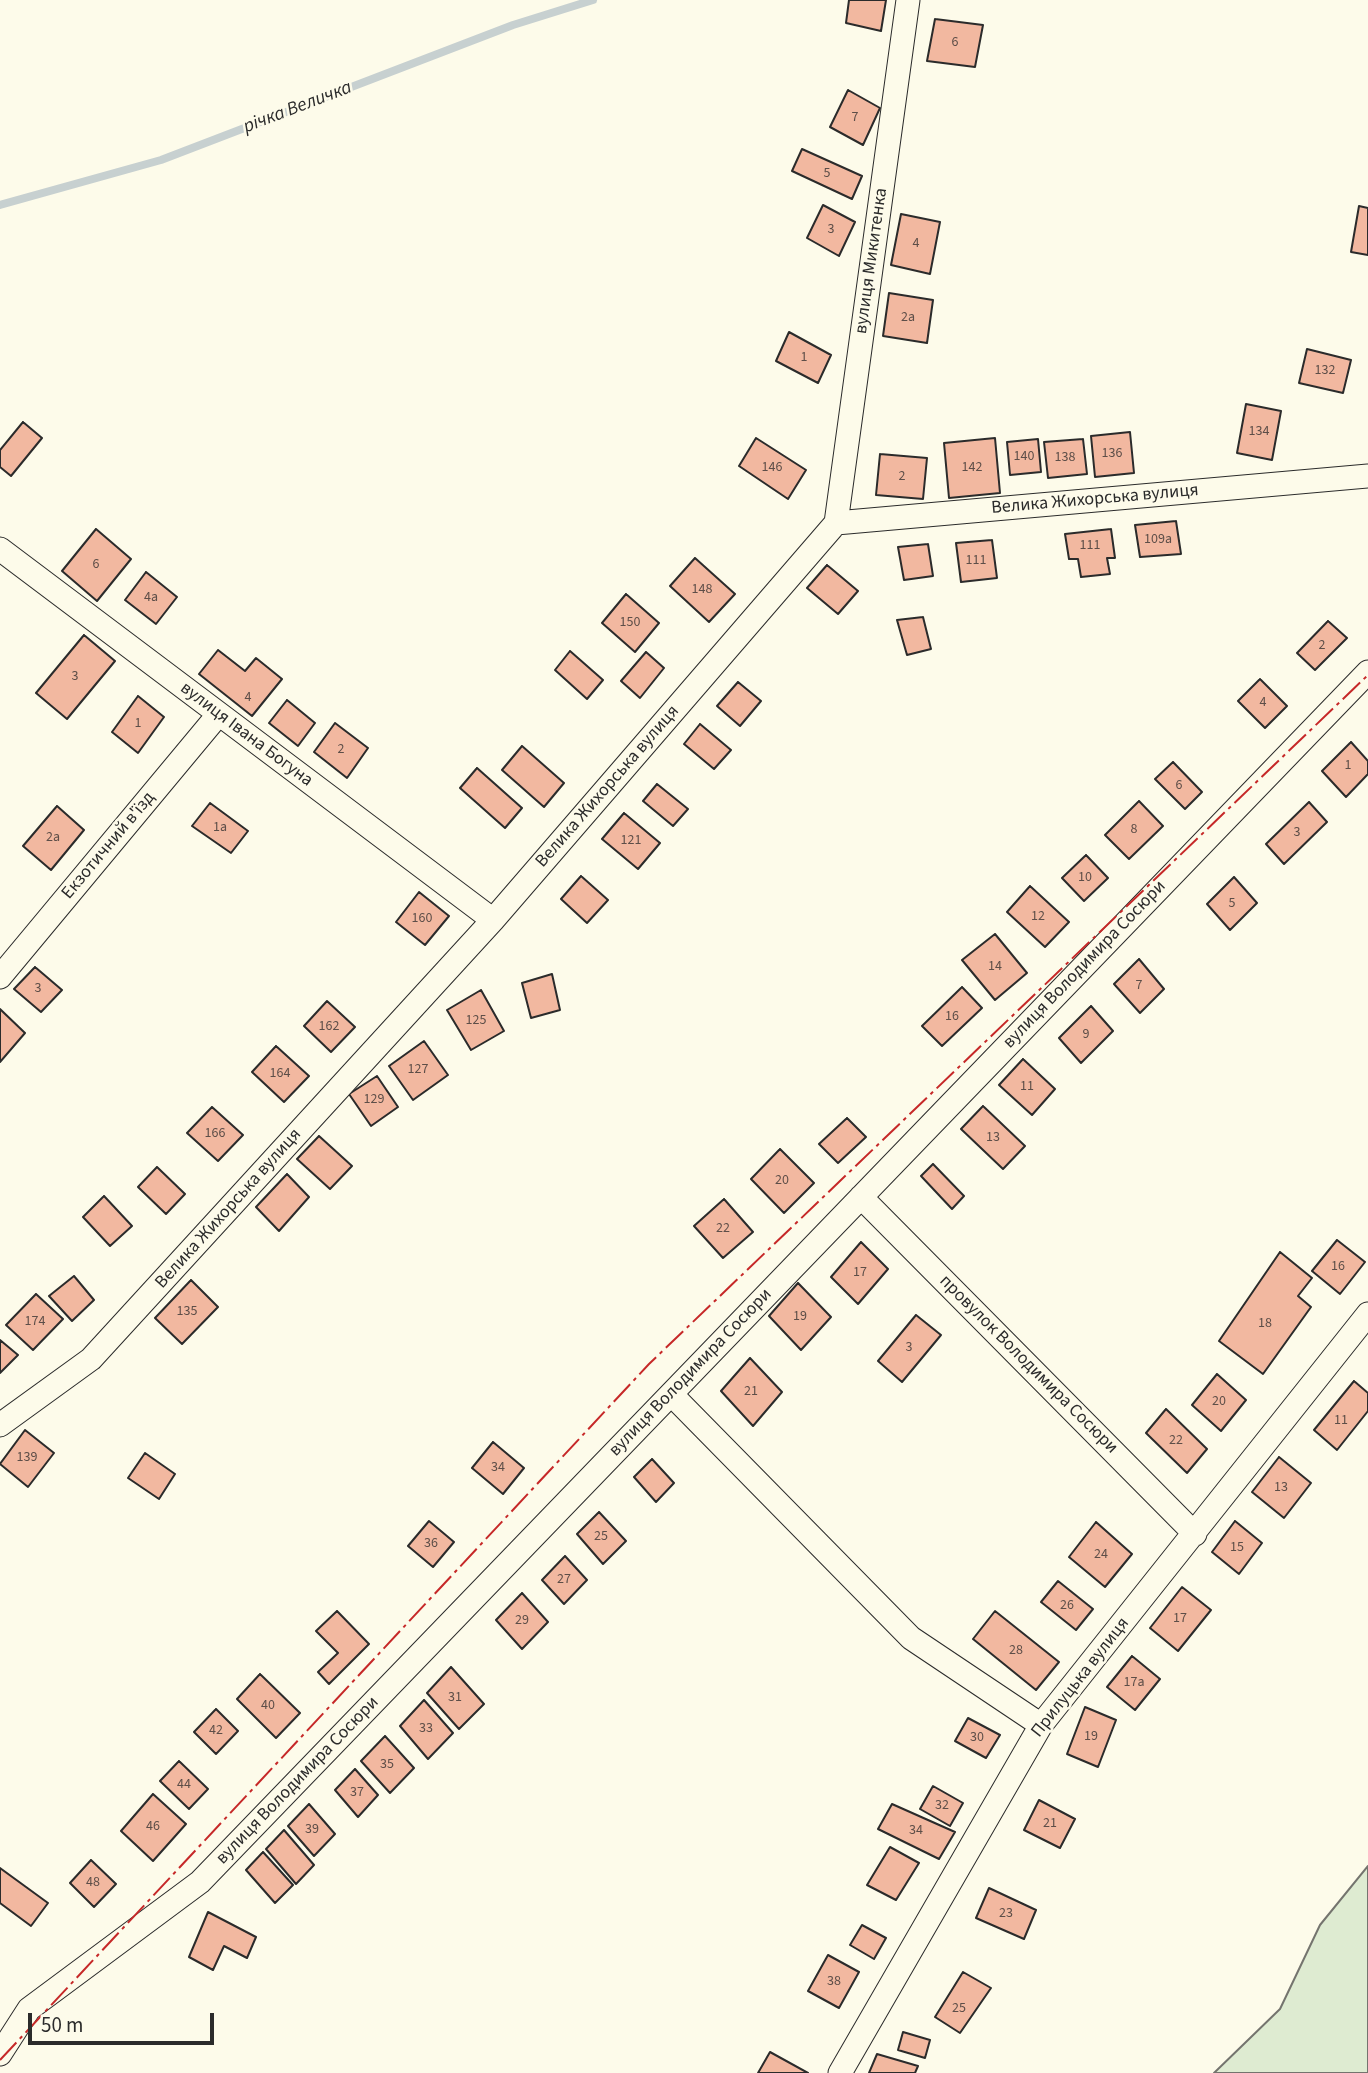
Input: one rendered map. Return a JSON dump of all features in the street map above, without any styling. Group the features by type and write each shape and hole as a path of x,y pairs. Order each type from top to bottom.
{"street":[{"name":"вулиця Микитенка","path":"836,523 908,0"},
{"name":"Велика Жихорська вулиця","path":"0,1425 91,1359 493,920 836,523 1368,476"},
{"name":"вулиця Івана Богуна","path":"0,549 493,920"},
{"name":"вулиця Володимира Сосюри","path":"0,2054 29,2009 200,1882 1368,672"},
{"name":"Екзотичний в'їзд","path":"0,977 218,715"},
{"name":"провулок Володимира Сосюри","path":"861,1197 1195,1534"},
{"name":"Прилуцька вулиця","path":"840,2073 1041,1725 1368,1314"},
{"path":"671,1394 911,1638 1041,1725"}],"green space":[{"path":"1368,1866 1368,2073 1214,2073 1280,2009 1320,1925"}],"building":[{"path":"849,0 886,0 881,31 846,23"},
{"path":"935,19 983,25 975,67 927,61"},
{"path":"848,90 880,108 863,145 830,127"},
{"path":"802,149 862,176 852,199 792,171"},
{"path":"823,205 855,222 839,256 807,238"},
{"path":"1359,206 1368,208 1368,255 1351,252"},
{"path":"901,214 940,222 930,274 891,265"},
{"path":"889,293 933,300 927,343 883,336"},
{"path":"789,332 831,355 818,383 776,361"},
{"path":"1307,349 1351,360 1343,393 1299,383"},
{"path":"1246,404 1281,411 1272,460 1237,453"},
{"path":"23,422 42,438 11,476 0,467 0,450"},
{"path":"1130,432 1134,473 1095,477 1091,436"},
{"path":"756,438 806,470 788,499 739,466"},
{"path":"995,438 1000,493 949,498 944,443"},
{"path":"1038,439 1041,472 1010,475 1007,442"},
{"path":"1083,439 1087,474 1048,478 1044,442"},
{"path":"880,454 927,458 923,499 876,495"},
{"path":"1176,521 1181,554 1140,557 1135,525"},
{"path":"96,529 131,559 97,601 62,571"},
{"path":"1111,529 1115,558 1107,558 1110,574 1081,577 1078,559 1069,559 1065,534"},
{"path":"992,540 997,578 961,582 956,543"},
{"path":"928,544 933,576 904,580 898,547"},
{"path":"695,558 735,594 709,622 670,586"},
{"path":"827,565 858,591 838,614 807,588"},
{"path":"146,572 177,597 156,624 125,600"},
{"path":"626,594 659,623 635,652 602,623"},
{"path":"923,617 931,649 907,655 897,620"},
{"path":"1328,621 1347,638 1315,670 1297,653"},
{"path":"84,635 115,661 67,719 36,693"},
{"path":"218,650 245,671 256,658 282,679 252,716 199,674"},
{"path":"570,651 603,680 587,699 555,670"},
{"path":"646,652 664,668 640,698 621,681"},
{"path":"1260,679 1287,706 1265,728 1238,701"},
{"path":"738,682 761,701 740,726 717,706"},
{"path":"138,696 164,717 138,753 112,732"},
{"path":"287,700 315,723 298,746 269,723"},
{"path":"335,723 368,748 347,778 314,752"},
{"path":"700,724 731,750 714,769 684,744"},
{"path":"1351,742 1368,761 1368,774 1346,797 1322,771"},
{"path":"522,746 564,783 544,807 502,770"},
{"path":"1173,762 1202,792 1185,809 1155,779"},
{"path":"477,768 522,808 505,828 460,788"},
{"path":"657,784 688,809 673,826 643,801"},
{"path":"1139,801 1163,826 1129,859 1105,835"},
{"path":"1309,802 1327,822 1284,864 1266,844"},
{"path":"210,803 248,831 231,853 192,826"},
{"path":"57,806 84,830 51,870 23,846"},
{"path":"624,813 660,843 638,869 602,839"},
{"path":"1086,855 1108,878 1084,901 1062,878"},
{"path":"581,876 608,900 587,923 561,899"},
{"path":"1234,877 1257,903 1230,930 1207,904"},
{"path":"1030,886 1069,922 1045,947 1007,912"},
{"path":"419,892 449,916 425,945 396,922"},
{"path":"995,934 1027,973 995,1000 962,960"},
{"path":"1139,959 1164,989 1140,1013 1114,984"},
{"path":"35,967 62,990 41,1012 14,989"},
{"path":"552,974 560,1010 531,1018 522,983"},
{"path":"962,987 982,1008 942,1046 922,1026"},
{"path":"481,990 504,1031 471,1050 447,1010"},
{"path":"327,1001 355,1027 331,1052 304,1026"},
{"path":"1091,1006 1113,1031 1081,1063 1059,1038"},
{"path":"0,1009 25,1033 0,1062"},
{"path":"424,1041 448,1075 413,1100 389,1066"},
{"path":"276,1046 309,1076 284,1102 252,1072"},
{"path":"1023,1059 1055,1089 1032,1115 999,1085"},
{"path":"377,1076 398,1107 371,1126 349,1094"},
{"path":"983,1106 1025,1146 1003,1169 961,1129"},
{"path":"212,1107 243,1135 218,1161 187,1133"},
{"path":"847,1118 866,1137 838,1163 819,1144"},
{"path":"319,1136 352,1166 330,1189 297,1159"},
{"path":"780,1149 814,1183 784,1213 751,1179"},
{"path":"933,1164 964,1196 952,1209 921,1176"},
{"path":"157,1167 185,1194 166,1214 138,1187"},
{"path":"287,1174 309,1197 279,1231 256,1207"},
{"path":"104,1196 132,1226 110,1246 83,1217"},
{"path":"724,1199 753,1232 723,1258 694,1226"},
{"path":"1337,1240 1365,1262 1340,1294 1312,1271"},
{"path":"861,1242 888,1269 858,1304 831,1277"},
{"path":"1280,1252 1312,1278 1298,1296 1311,1307 1263,1374 1219,1341"},
{"path":"74,1276 94,1300 72,1321 49,1296"},
{"path":"191,1280 218,1307 182,1344 155,1318"},
{"path":"798,1283 831,1317 801,1350 769,1316"},
{"path":"36,1294 63,1319 33,1350 6,1325"},
{"path":"916,1315 941,1335 902,1382 878,1361"},
{"path":"0,1340 18,1355 0,1373"},
{"path":"750,1358 782,1392 753,1426 721,1391"},
{"path":"1217,1374 1246,1400 1221,1431 1192,1405"},
{"path":"1354,1381 1368,1393 1368,1411 1337,1450 1314,1430"},
{"path":"1166,1409 1207,1449 1187,1473 1146,1433"},
{"path":"25,1430 54,1453 28,1487 0,1464"},
{"path":"493,1442 524,1468 503,1494 472,1468"},
{"path":"145,1453 175,1474 159,1499 128,1478"},
{"path":"1279,1457 1311,1483 1284,1518 1252,1492"},
{"path":"652,1459 674,1483 656,1502 634,1477"},
{"path":"599,1512 626,1541 603,1564 577,1534"},
{"path":"429,1521 454,1542 433,1567 408,1546"},
{"path":"1235,1521 1262,1543 1239,1574 1212,1552"},
{"path":"1096,1522 1132,1554 1105,1587 1069,1557"},
{"path":"565,1556 587,1580 564,1604 542,1580"},
{"path":"1058,1581 1093,1609 1076,1630 1041,1602"},
{"path":"1182,1587 1211,1610 1178,1651 1150,1628"},
{"path":"522,1593 548,1622 522,1649 496,1620"},
{"path":"337,1611 369,1644 329,1684 318,1672 338,1653 316,1631"},
{"path":"995,1611 1059,1662 1036,1690 973,1639"},
{"path":"1132,1656 1160,1679 1135,1710 1107,1687"},
{"path":"451,1667 484,1704 459,1729 427,1693"},
{"path":"260,1674 300,1713 276,1738 237,1699"},
{"path":"424,1700 453,1733 428,1759 400,1726"},
{"path":"1085,1707 1116,1720 1098,1767 1067,1754"},
{"path":"216,1709 238,1731 216,1754 194,1732"},
{"path":"968,1718 1000,1735 986,1758 955,1741"},
{"path":"385,1736 414,1768 390,1793 361,1761"},
{"path":"179,1761 208,1789 189,1809 160,1781"},
{"path":"355,1769 378,1795 358,1817 335,1790"},
{"path":"933,1786 963,1803 950,1826 920,1809"},
{"path":"153,1794 186,1824 153,1861 121,1831"},
{"path":"1039,1800 1075,1819 1060,1848 1024,1830"},
{"path":"309,1804 335,1834 314,1856 288,1826"},
{"path":"892,1804 955,1832 939,1859 878,1829"},
{"path":"284,1830 314,1865 296,1884 266,1849"},
{"path":"890,1847 919,1863 896,1900 867,1885"},
{"path":"263,1852 293,1885 275,1903 246,1870"},
{"path":"91,1860 116,1884 94,1907 70,1883"},
{"path":"0,1868 48,1903 31,1926 0,1903"},
{"path":"989,1888 1036,1910 1024,1939 976,1918"},
{"path":"208,1912 256,1937 247,1958 224,1946 213,1970 189,1957"},
{"path":"862,1925 886,1938 874,1959 850,1945"},
{"path":"828,1955 859,1972 839,2008 808,1991"},
{"path":"963,1972 991,1988 960,2033 935,2017"},
{"path":"903,2032 930,2040 925,2058 898,2050"},
{"path":"770,2052 808,2073 758,2073"},
{"path":"877,2054 918,2066 915,2073 869,2073"}],"waterway":[{"name":"річка Величка","path":"0,205 161,160 513,25 593,0"}],"power":[{"path":"0,2060 649,1364 1368,675"}]}
